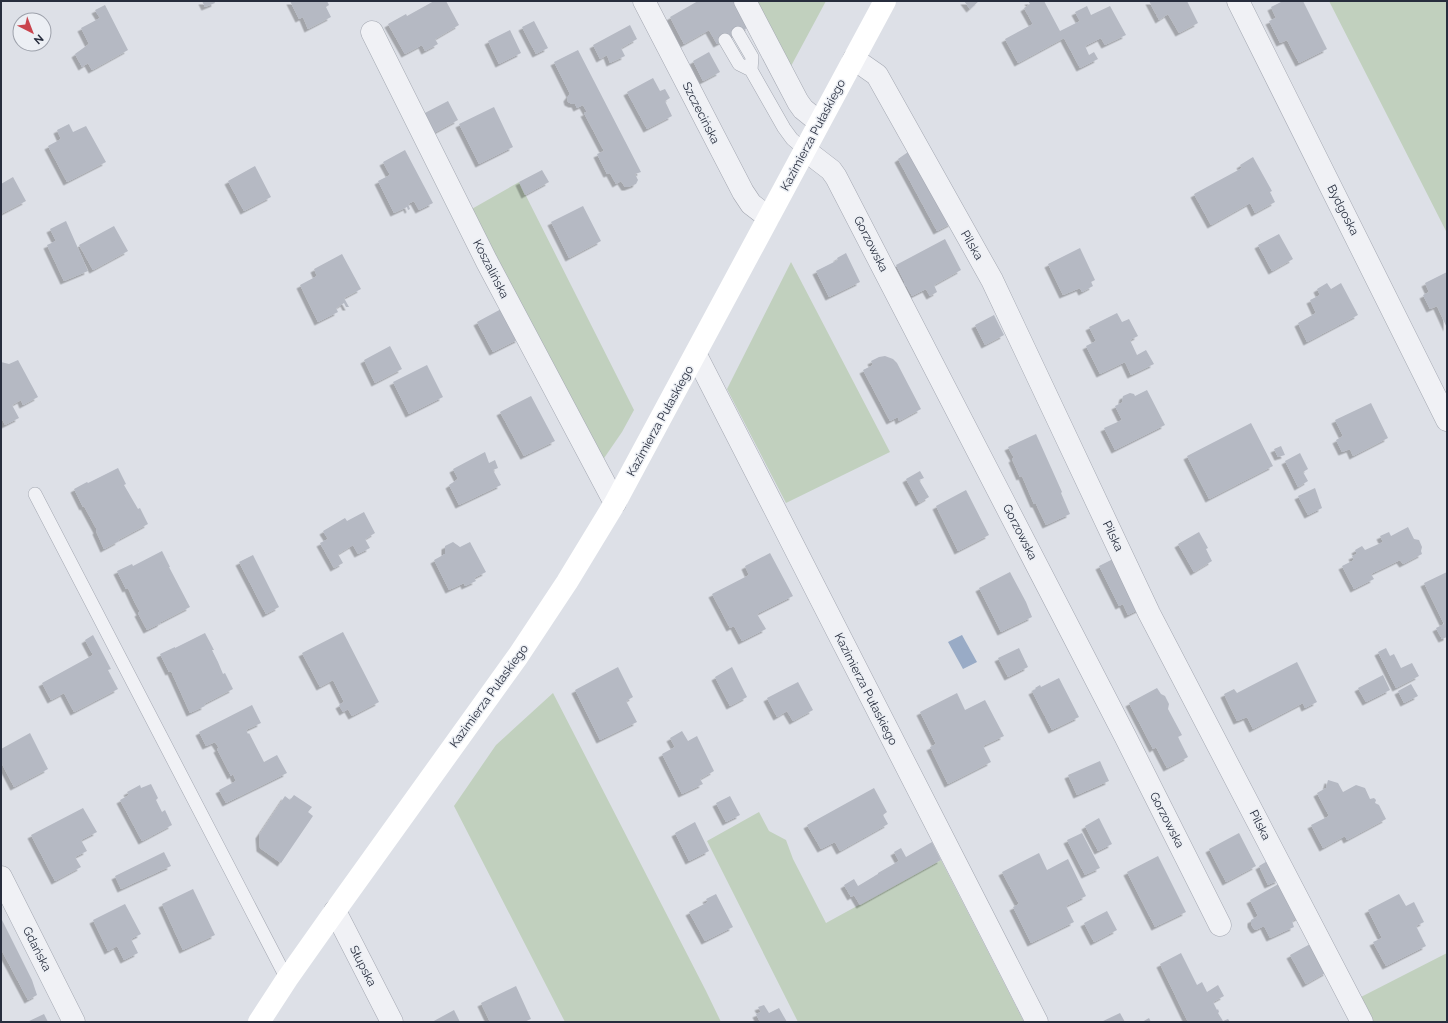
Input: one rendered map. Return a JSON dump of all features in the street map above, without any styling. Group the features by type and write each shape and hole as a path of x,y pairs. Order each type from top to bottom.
{"main road":[{"name":"Kazimierza Pułaskiego","path":"258,1022 335,911 518,656 567,582 615,503 696,355 768,217 885,1"}],"street":[{"name":"Szczecińska","path":"644,1 742,192 751,204 768,217"},
{"path":"745,1 798,102 803,109 819,122"},
{"name":"Bydgoska","path":"1238,1 1447,420"},
{"name":"Koszalińska","path":"372,32 487,262 615,503"},
{"name":"Pilska","path":"854,59 877,75 992,280 1149,613 1362,1022"},
{"name":"Gorzowska","path":"805,150 830,170 836,177 1125,736 1220,925"},
{"name":"Kazimierza Pułaskiego","path":"696,355 1037,1022"},
{"name":"Gdańska","path":"1,877 74,1022"},
{"name":"Słupska","path":"335,911 392,1022"}],"lane":[{"path":"738,33 752,57 751,70"},
{"path":"725,40 739,64 751,70 784,128 792,139 805,150"},
{"path":"35,494 287,979"}],"green space":[{"path":"756,1 826,1 790,68"},
{"path":"1329,1 1447,1 1447,233"},
{"path":"519,182 634,410 622,432 600,464 470,210"},
{"path":"791,262 890,452 786,503 727,389"},
{"path":"553,693 721,1022 565,1022 454,806 496,745"},
{"path":"759,812 769,831 786,840 793,859 826,923 941,860 1024,1022 798,1022 707,841"},
{"path":"1447,953 1447,1022 1372,1022 1359,998"}],"water":[{"path":"962,635 977,662 963,669 948,642"}],"building":[{"path":"202,1 214,1 215,3 205,7"},
{"path":"290,1 327,1 329,5 326,7 331,17 308,29 303,17 299,19"},
{"path":"434,1 446,1 459,25 435,39 438,44 425,51 422,45 405,54 388,24 406,14 407,16"},
{"path":"698,1 736,1 749,27 717,44 709,30 684,44 670,17"},
{"path":"964,1 979,1 970,9"},
{"path":"1028,1 1044,1 1060,31 1080,21 1075,12 1087,6 1091,15 1110,6 1126,35 1105,45 1101,38 1085,46 1089,55 1094,52 1098,59 1080,68 1064,38 1018,63 1005,39 1033,24 1024,8 1030,4"},
{"path":"1149,1 1187,1 1198,23 1179,33 1168,14 1159,20"},
{"path":"1283,1 1303,1 1327,49 1299,63 1287,40 1280,43 1269,21 1276,18 1271,7"},
{"path":"105,5 128,50 92,70 88,63 82,67 75,54 89,44 81,28 100,18 95,10"},
{"path":"534,21 548,48 536,54 522,27"},
{"path":"630,25 637,39 621,48 625,56 610,63 607,55 600,59 593,45"},
{"path":"510,30 521,53 499,64 488,41"},
{"path":"578,50 641,172 635,174 638,180 636,184 625,187 621,181 616,184 610,173 607,174 597,154 604,151 584,113 587,112 583,105 577,108 575,104 568,102 567,98 570,94 554,62"},
{"path":"709,52 720,72 703,81 693,61"},
{"path":"653,78 660,91 665,89 670,98 665,101 672,116 647,129 627,92"},
{"path":"448,101 458,120 432,134 421,115"},
{"path":"494,107 513,147 479,164 459,124"},
{"path":"69,124 73,132 86,126 106,162 67,182 48,146 61,139 57,130"},
{"path":"405,150 433,203 419,210 414,201 408,204 410,209 408,210 407,207 394,213 378,181 390,175 383,162"},
{"path":"911,150 952,223 937,231 898,159"},
{"path":"1253,157 1272,191 1270,192 1275,202 1255,213 1250,203 1211,225 1194,194 1242,168 1240,165"},
{"path":"255,166 271,197 244,211 228,181"},
{"path":"542,170 549,182 525,195 519,182"},
{"path":"13,177 26,201 1,214 1,184"},
{"path":"583,206 601,241 569,258 551,222"},
{"path":"66,221 88,271 64,281 47,245 56,241 50,229"},
{"path":"114,226 128,251 93,270 79,245"},
{"path":"1279,234 1293,259 1272,271 1258,245"},
{"path":"945,239 961,270 934,285 937,292 930,296 926,289 912,296 906,285 905,286 903,284 905,283 896,265"},
{"path":"1080,248 1095,280 1091,282 1093,286 1082,292 1080,288 1063,295 1048,264"},
{"path":"846,253 860,282 829,297 816,271 838,260 837,258"},
{"path":"342,254 361,289 344,298 349,307 346,307 344,303 336,308 338,312 318,322 300,285 317,276 314,269"},
{"path":"1447,272 1447,328 1437,306 1430,309 1423,295 1429,292 1425,283"},
{"path":"1327,283 1331,289 1341,283 1358,315 1307,342 1298,323 1316,313 1310,300 1320,295 1317,289"},
{"path":"503,308 519,339 493,352 477,322"},
{"path":"1117,313 1122,322 1129,319 1138,336 1130,340 1137,355 1146,350 1154,364 1131,375 1125,362 1100,374 1086,346 1096,341 1089,327"},
{"path":"994,315 1004,335 985,345 975,325"},
{"path":"390,346 402,369 375,383 364,360"},
{"path":"885,356 893,359 897,363 921,409 899,421 898,417 890,421 863,370 873,365 871,361"},
{"path":"18,360 38,397 23,405 21,400 12,405 19,418 5,425 1,417 1,362 9,364"},
{"path":"427,365 443,397 409,414 393,382"},
{"path":"1147,390 1165,425 1115,450 1104,428 1122,420 1115,406 1123,402 1123,396 1130,393 1134,394 1135,396"},
{"path":"531,396 555,441 524,456 500,412"},
{"path":"1371,403 1388,438 1353,456 1350,449 1342,452 1336,440 1343,436 1335,420"},
{"path":"1251,423 1273,466 1209,499 1187,456"},
{"path":"1036,434 1062,492 1061,493 1070,514 1046,525 1036,504 1034,504 1022,476 1020,477 1012,459 1014,458 1008,447"},
{"path":"1281,446 1285,455 1278,457 1274,449"},
{"path":"485,452 489,463 495,460 498,468 493,470 501,485 459,505 449,485 458,479 453,469"},
{"path":"1300,453 1308,469 1303,472 1308,481 1298,487 1285,461"},
{"path":"118,468 126,484 124,485 138,509 140,508 148,524 104,549 96,531 97,530 74,489"},
{"path":"920,471 924,478 919,480 929,497 919,503 906,479"},
{"path":"1315,488 1322,508 1308,515 1298,496"},
{"path":"966,490 989,535 958,551 936,506"},
{"path":"364,512 375,533 365,539 370,548 358,554 353,545 338,554 343,563 334,568 320,543 328,539 323,531 345,518 347,521"},
{"path":"1408,527 1414,539 1419,540 1422,547 1422,554 1403,564 1400,560 1371,574 1374,579 1354,589 1342,566 1354,560 1352,556 1357,554 1355,550 1362,546 1365,550 1383,542 1380,536 1389,532 1391,536"},
{"path":"1199,532 1208,548 1206,549 1212,561 1194,572 1178,544"},
{"path":"453,542 460,547 470,542 486,572 474,578 476,581 465,586 464,583 449,590 434,560 445,554 445,546"},
{"path":"162,551 190,607 147,630 128,588 126,589 117,571 132,564 133,566"},
{"path":"770,553 793,596 757,614 766,629 742,641 734,626 730,628 712,594 749,575 745,566"},
{"path":"253,555 279,607 266,614 239,562"},
{"path":"1113,559 1142,608 1128,615 1123,604 1119,606 1099,566"},
{"path":"1010,572 1032,617 1001,632 979,588"},
{"path":"1447,572 1447,637 1442,639 1436,628 1444,624 1424,583"},
{"path":"343,632 379,702 352,716 348,709 343,712 339,705 344,702 333,680 320,687 302,653"},
{"path":"205,633 214,650 212,650 223,674 225,673 233,689 190,713 171,671 169,672 160,654"},
{"path":"93,635 111,669 108,670 118,689 74,712 64,693 51,700 42,683 93,655 85,640"},
{"path":"1019,648 1028,667 1008,677 998,658"},
{"path":"1386,648 1390,656 1394,654 1401,668 1412,663 1419,676 1396,688 1378,652"},
{"path":"1297,662 1317,702 1305,708 1303,703 1253,729 1247,717 1237,721 1224,694 1234,689 1237,693"},
{"path":"618,667 633,697 626,701 637,722 600,740 575,690"},
{"path":"732,667 747,697 730,706 715,677"},
{"path":"1383,675 1390,690 1366,702 1358,688"},
{"path":"1059,678 1079,717 1052,730 1032,691 1040,685 1041,687"},
{"path":"798,682 813,710 793,721 787,711 777,717 767,698"},
{"path":"1411,684 1418,696 1404,703 1398,691"},
{"path":"1157,688 1161,694 1165,696 1169,704 1168,709 1182,735 1178,737 1188,757 1167,768 1156,747 1153,749 1129,703"},
{"path":"957,693 965,710 985,700 1004,736 983,746 991,762 948,784 930,747 936,744 920,712"},
{"path":"252,705 261,723 246,730 248,734 249,733 264,762 277,755 287,773 226,803 219,790 236,781 233,774 231,776 215,742 206,746 199,732"},
{"path":"682,731 688,741 697,736 714,771 700,779 703,784 682,794 662,754 675,747 670,738"},
{"path":"30,733 48,769 14,787 1,762 1,749"},
{"path":"1100,761 1109,781 1077,795 1068,775"},
{"path":"1328,780 1338,783 1343,792 1356,785 1365,788 1370,799 1374,798 1376,800 1375,803 1379,805 1386,819 1347,840 1345,836 1323,848 1311,825 1329,816 1317,793 1326,788"},
{"path":"151,784 158,798 156,800 162,812 165,810 172,825 142,841 120,800 129,795 127,792 140,785 141,788"},
{"path":"874,788 887,812 883,815 888,824 840,851 835,842 821,849 807,825"},
{"path":"294,795 312,807 308,812 313,816 281,863 260,848 259,835 285,796 290,800"},
{"path":"730,796 740,815 726,822 716,803"},
{"path":"83,808 97,832 81,840 87,851 75,857 81,867 55,881 31,835"},
{"path":"1099,818 1112,844 1098,851 1085,826"},
{"path":"695,822 709,851 689,861 675,833"},
{"path":"1082,833 1100,868 1085,875 1067,840"},
{"path":"1239,833 1256,866 1226,882 1209,849"},
{"path":"932,842 941,860 860,905 854,895 851,897 844,885 854,879 858,886 899,861 894,852 901,848 906,857"},
{"path":"164,852 171,866 121,889 115,876"},
{"path":"1039,853 1047,870 1068,859 1086,896 1066,906 1074,922 1031,943 1013,907 1019,904 1002,872"},
{"path":"1158,856 1186,912 1155,927 1127,872"},
{"path":"1269,860 1279,880 1268,885 1259,866"},
{"path":"1282,882 1301,916 1292,921 1294,927 1270,938 1264,926 1256,930 1251,924 1251,920 1258,916 1250,900"},
{"path":"193,889 215,935 183,950 162,904"},
{"path":"716,894 733,927 705,941 689,912 708,902 706,899"},
{"path":"1399,894 1406,906 1414,902 1424,922 1416,926 1426,946 1386,966 1373,942 1382,938 1368,910"},
{"path":"125,904 141,934 131,939 138,953 124,960 117,946 108,951 93,920"},
{"path":"1107,911 1117,930 1094,942 1084,923"},
{"path":"1,918 32,980 37,995 28,1000 1,949"},
{"path":"1312,943 1327,972 1306,984 1290,955"},
{"path":"1181,953 1197,985 1202,982 1207,992 1218,985 1224,996 1213,1002 1223,1021 1228,1019 1230,1022 1188,1022 1160,964"},
{"path":"516,986 531,1019 524,1022 490,1022 481,1003"},
{"path":"764,1005 769,1013 779,1008 787,1022 760,1022 756,1014 761,1012 758,1007"},
{"path":"454,1010 460,1022 432,1022"},
{"path":"1120,1013 1125,1022 1101,1022"},
{"path":"44,1014 48,1022 27,1022"},
{"path":"1149,1018 1151,1022 1142,1022"}]}
